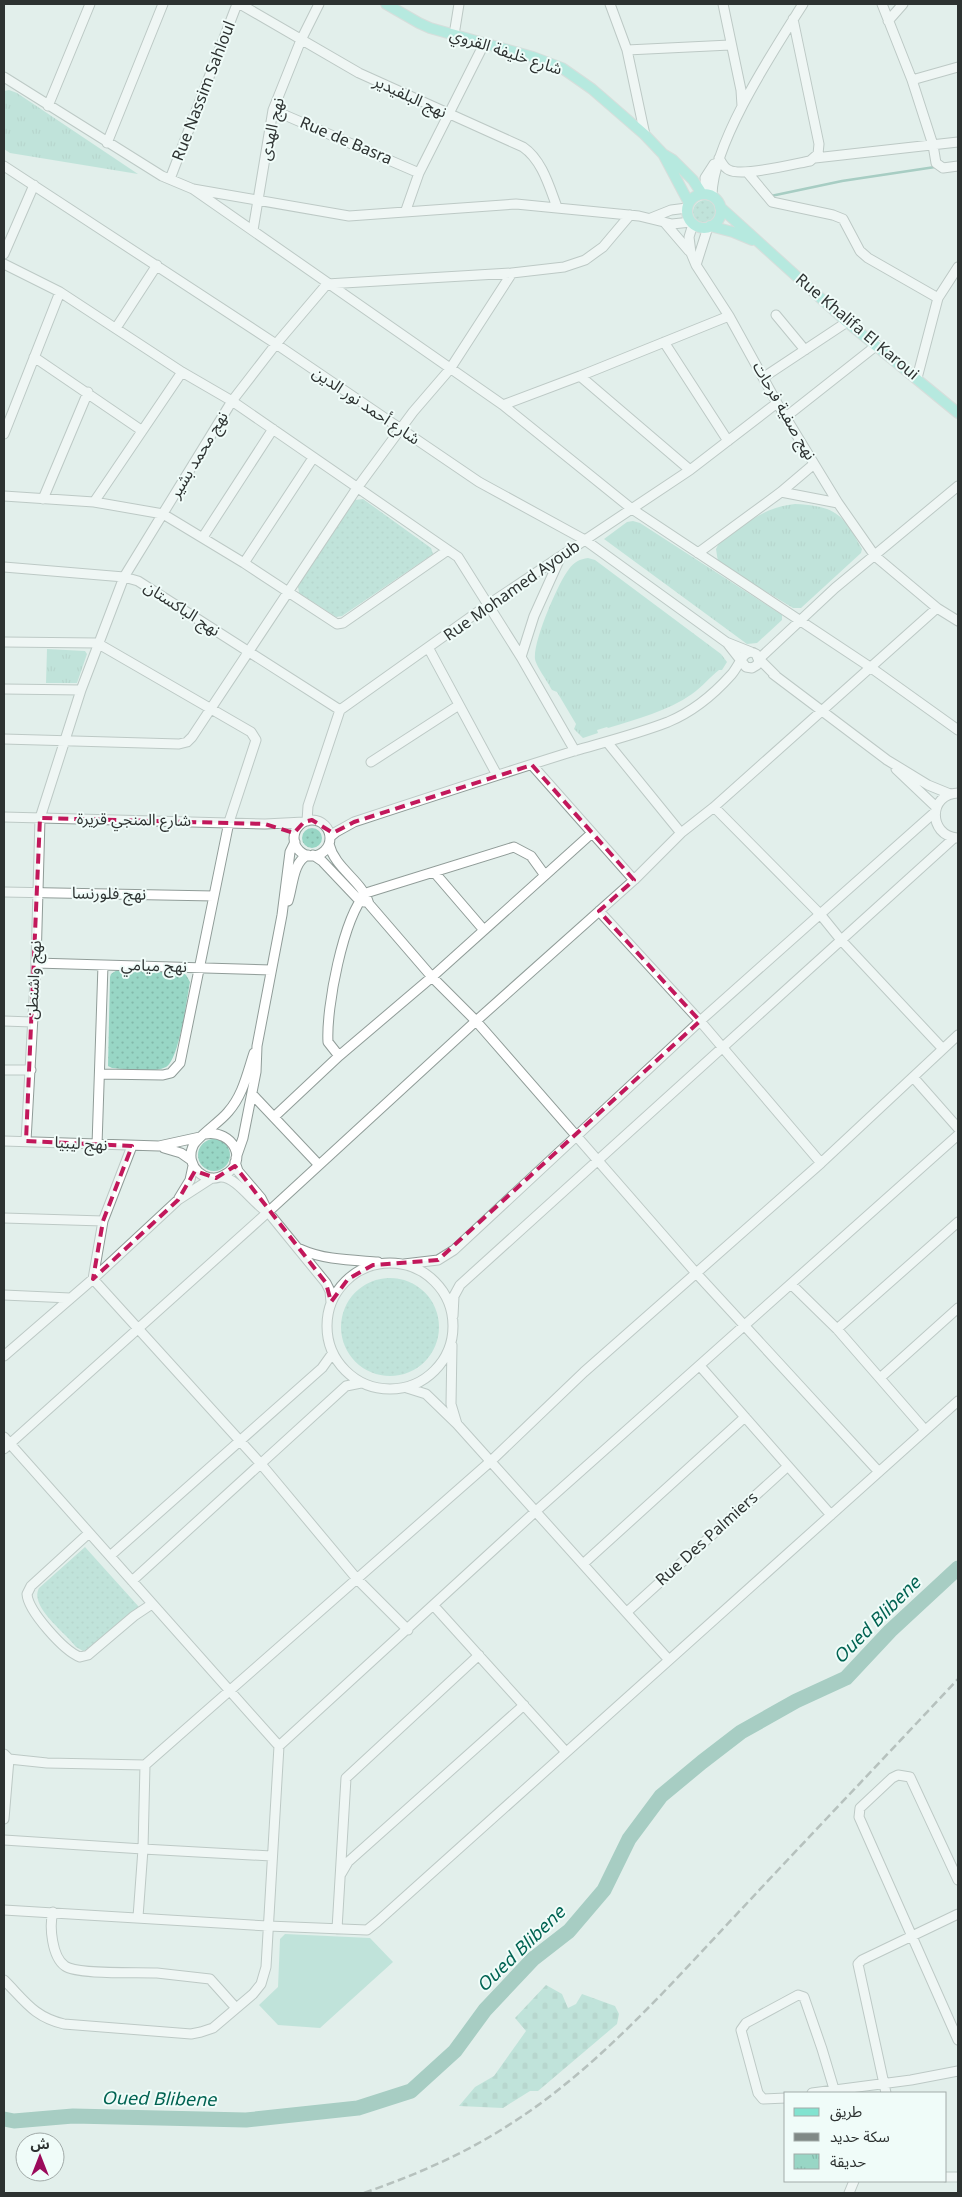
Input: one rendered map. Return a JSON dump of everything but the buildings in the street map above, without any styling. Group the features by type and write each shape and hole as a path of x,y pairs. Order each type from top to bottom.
{"main road":[{"name":"شارع خليفة القروي","path":"386,4 418,23 484,44 534,57 562,68 592,89 645,135 662,154"},
{"path":"662,154 685,172 720,207 719,219 709,227 699,227 692,223 688,206 662,154"},
{"path":"688,206 692,198 707,194"},
{"name":"Rue Khalifa El Karoui","path":"720,207 847,322 958,413"},
{"name":"Rue Khalifa El Karoui","path":"709,227 734,232 756,241"}],"street":[{"path":"48,106 90,4"},
{"path":"107,143 163,4"},
{"name":"نهج البلفيدير","path":"238,4 359,73 510,141 528,151 538,162 558,207"},
{"name":"Rue Nassim Sahloul","path":"170,179 238,4"},
{"name":"نهج الهدى","path":"253,230 273,110 301,40 319,4"},
{"path":"454,35 459,4"},
{"path":"610,4 627,50 645,135"},
{"path":"723,4 730,45 741,90 742,106"},
{"path":"707,194 712,184 718,160 742,106 803,4"},
{"path":"882,4 912,80 933,145 936,163 943,168 958,166"},
{"path":"888,21 903,4"},
{"path":"793,19 820,148 816,158"},
{"path":"406,210 419,173 447,114 484,44"},
{"path":"627,50 730,45"},
{"path":"912,80 958,67"},
{"path":"4,77 107,143 170,179 193,189 223,212 253,230 503,405 632,509 870,667 958,730"},
{"path":"4,86 24,90"},
{"name":"Rue de Basra","path":"273,110 419,173"},
{"path":"718,160 729,171 747,172 810,162 816,158 958,142"},
{"name":"شارع أحمد نور الدين","path":"5,166 276,344 479,482 585,540 726,642 742,660"},
{"path":"747,172 772,202 833,215 842,219 860,251 868,258 938,298"},
{"path":"4,254 34,185"},
{"path":"193,189 349,216 498,204 558,207 630,215 665,223 692,223"},
{"path":"650,219 671,210 688,206"},
{"path":"328,284 512,273 564,267 585,260 602,247 630,215"},
{"path":"665,223 691,253"},
{"name":"نهج صفية فرحات","path":"692,223 689,238 691,253 696,265 729,316 777,403 787,416 838,503 875,556 938,608 958,621"},
{"path":"696,265 709,227"},
{"path":"4,264 60,292 182,372 232,401 458,557 489,604 575,751"},
{"path":"116,328 157,266"},
{"path":"917,378 938,298 958,267"},
{"path":"4,739 179,744 186,742 192,737 357,488 413,412 450,369 512,273"},
{"name":"نهج محمد بشير","path":"64,741 97,643 124,577 232,401 276,344 328,284"},
{"path":"5,428 60,292"},
{"path":"776,315 805,350"},
{"path":"503,405 729,316"},
{"path":"764,377 847,322"},
{"path":"664,342 728,440"},
{"path":"787,416 877,345"},
{"path":"34,356 142,430"},
{"path":"94,502 182,372"},
{"path":"580,376 690,470"},
{"path":"43,499 88,392"},
{"name":"Rue Mohamed Ayoub","path":"340,710 429,649 489,604 690,470 777,403"},
{"path":"203,537 273,429"},
{"path":"244,563 313,458"},
{"path":"698,553 781,492 814,464"},
{"path":"282,915 298,863 302,858 322,852 336,832 354,822 497,775 607,742 685,714 700,704 730,677 744,655 754,654 779,639 958,486"},
{"path":"781,492 838,503"},
{"path":"4,496 94,502 163,514 203,537 335,623 343,623 448,550"},
{"path":"520,657 534,616 561,556"},
{"name":"نهج الباكستان","path":"4,566 124,577 138,581 340,710"},
{"path":"279,1746 110,1556 6,1443 139,1329 476,1021 634,880 681,833 714,807 938,608"},
{"path":"4,642 97,643 209,710 251,732 256,740 229,822 198,967 182,1056 176,1069 171,1074 163,1075 100,1074"},
{"name":"شارع أحمد نور الدين","path":"726,642 754,654 776,676 887,760"},
{"path":"429,649 497,775"},
{"path":"730,677 757,665 754,654"},
{"path":"742,660 744,665 752,668"},
{"name":"شارع أحمد نور الدين","path":"752,668 763,670 776,676"},
{"path":"4,689 81,690"},
{"path":"371,762 459,705"},
{"path":"178,1200 190,1180 193,1146 219,1122 237,1101 244,1088 257,1046 282,915 290,852 297,829 305,821 308,806 340,710"},
{"name":"نهج واشنطن","path":"26,1142 36,963 40,818 64,741"},
{"path":"607,742 681,833"},
{"path":"887,760 928,785 954,794"},
{"path":"887,760 936,810 935,821 939,829 946,835 956,838"},
{"path":"532,766 634,880"},
{"path":"299,1248 315,1256 327,1258 404,1264 438,1260 454,1250 700,1021 936,810 942,799 954,794"},
{"path":"714,807 820,914 841,940 943,1049"},
{"name":"شارع المنجي قريرة","path":"4,817 265,824 305,821"},
{"path":"305,821 312,820 323,823 354,822"},
{"path":"323,823 327,827 329,841 336,861 363,897 432,977 476,1021 576,1138 696,1273 879,1472"},
{"name":"شارع المنجي قريرة","path":"265,824 286,830 295,840"},
{"path":"274,1117 340,1056 432,977 544,874 592,833"},
{"path":"457,1424 452,1404 452,1339 454,1296 460,1285 956,838"},
{"path":"295,840 300,850 322,861 363,897"},
{"path":"340,1056 328,1042 328,1022 342,947 363,897 514,847 531,856 544,874"},
{"path":"434,872 483,929"},
{"name":"نهج فلورنسا","path":"4,892 214,896"},
{"path":"599,911 700,1021 821,1162"},
{"name":"نهج ميامي","path":"36,963 271,970"},
{"path":"98,1145 103,965"},
{"path":"4,1021 32,1022"},
{"path":"4,1819 6,1756 47,1762 145,1766 491,1461 584,1372 821,1162 958,1035"},
{"path":"4,1356 178,1200 232,1169 236,1160 252,1094 256,1072 257,1046"},
{"path":"4,1070 31,1070"},
{"path":"912,1077 958,1128"},
{"path":"252,1094 319,1165"},
{"path":"203,1135 220,1134 228,1138 236,1150 238,1171 261,1198 268,1212 326,1283 330,1291 331,1302 326,1328 332,1354 340,1366 361,1383 376,1388 391,1390 407,1388 423,1381 436,1370 446,1356 452,1339"},
{"name":"نهج ليبيا","path":"4,1141 159,1146 188,1141 203,1135"},
{"path":"4,1980 38,2015 49,2021 64,2024 190,2034 213,2028 253,1994 261,1984 266,1967 271,1856 279,1746 536,1511 746,1326 958,1135"},
{"path":"92,1279 103,1221 132,1146"},
{"name":"نهج ليبيا","path":"159,1146 182,1153 192,1163"},
{"path":"192,1163 201,1174 234,1180 255,1204 268,1212"},
{"path":"4,1218 103,1221"},
{"path":"837,1329 958,1222"},
{"path":"331,1302 338,1289 348,1278 360,1270 373,1265 388,1263"},
{"path":"404,1264 418,1270 436,1283 448,1302 453,1316"},
{"path":"92,1279 261,1464 357,1578 408,1630"},
{"path":"792,1285 837,1329 925,1430"},
{"path":"4,1295 70,1298"},
{"path":"880,1378 958,1308"},
{"path":"110,1556 322,1368 332,1354"},
{"path":"700,1366 831,1514"},
{"path":"132,1581 346,1386 361,1383"},
{"path":"407,1388 426,1394 457,1424 670,1660"},
{"path":"4,1910 337,1930 367,1930 958,1401"},
{"path":"583,1564 745,1418"},
{"name":"Rue Des Palmiers","path":"627,1612 788,1466"},
{"path":"89,1533 31,1586 27,1594 29,1604 63,1647 80,1657 88,1655 134,1616 152,1604"},
{"path":"434,1606 566,1752"},
{"path":"337,1930 346,1778 479,1655"},
{"path":"340,1877 348,1862 524,1705"},
{"path":"138,1918 143,1849 145,1766"},
{"path":"958,1880 910,1777 905,1774 892,1778 860,1808 859,1818 958,2040"},
{"path":"4,1840 271,1856"},
{"path":"52,1912 52,1939 58,1959 66,1967 77,1970 210,1979 236,2008"},
{"path":"886,2092 886,2083 858,1964 862,1960 958,1914"},
{"path":"784,2098 763,2099 758,2093 741,2030 746,2023 798,1995 804,1997 834,2089"},
{"path":"822,2092 958,2071"}],"highlighted area":[{"path":"532,765 634,880 599,911 700,1021 438,1260 373,1265 348,1279 331,1302 326,1283 235,1166 216,1178 195,1171 178,1200 93,1279 103,1221 132,1146 26,1141 40,818 265,824 294,833 304,822 312,820 333,833 354,822"}],"green space":[{"path":"9,90 17,93 138,174 10,153 4,149 4,91"},
{"path":"705,200 713,204 717,212 713,220 705,224 697,220 693,212 697,204"},
{"path":"363,499 431,548 433,554 342,616 336,617 299,593 298,586 355,500"},
{"path":"795,504 820,507 837,514 849,527 862,549 861,553 801,608 793,608 722,565 718,562 716,549 719,543 754,518 773,509"},
{"path":"627,522 640,523 782,615 782,620 757,643 747,644 604,539"},
{"path":"588,558 595,560 721,654 727,662 722,670 719,670 683,700 641,718 597,730 598,733 583,738 574,729 576,724 557,692 552,690 540,670 535,659 535,651 547,612 564,576 573,564"},
{"path":"47,649 85,651 87,654 77,683 46,683"},
{"path":"308,828 316,828 322,834 322,842 316,848 308,848 302,842 302,834"},
{"path":"117,970 180,971 186,975 190,982 179,1041 171,1062 166,1067 147,1071 108,1066 110,977"},
{"path":"214,1139 226,1143 230,1155 226,1167 214,1171 202,1167 198,1155 202,1143"},
{"path":"390,1278 409,1282 425,1292 435,1308 439,1327 435,1346 425,1362 409,1372 390,1376 371,1372 355,1362 345,1346 341,1327 345,1308 355,1292 371,1282"},
{"path":"85,1547 139,1607 91,1649 83,1651 76,1647 43,1611 37,1595 39,1588"},
{"path":"285,1934 370,1938 393,1962 320,2028 278,2025 259,2005 278,1987 280,1939"},
{"path":"546,1985 562,1994 568,2008 576,2004 582,1994 615,2006 619,2014 617,2024 538,2091 530,2091 503,2108 459,2106 475,2087 494,2076 526,2031 515,2018"}],"waterway":[{"path":"771,196 842,181 935,167"},
{"name":"Oued Blibene","path":"4,2119 14,2121 73,2116 246,2120 358,2108 411,2091 455,2051 485,2010 533,1959 569,1931 604,1890 629,1839 661,1796 741,1732 796,1701 846,1678 890,1631 958,1568"}],"railway":[{"path":"364,2193 423,2170 497,2133 579,2073 667,1988 958,1679"}]}
